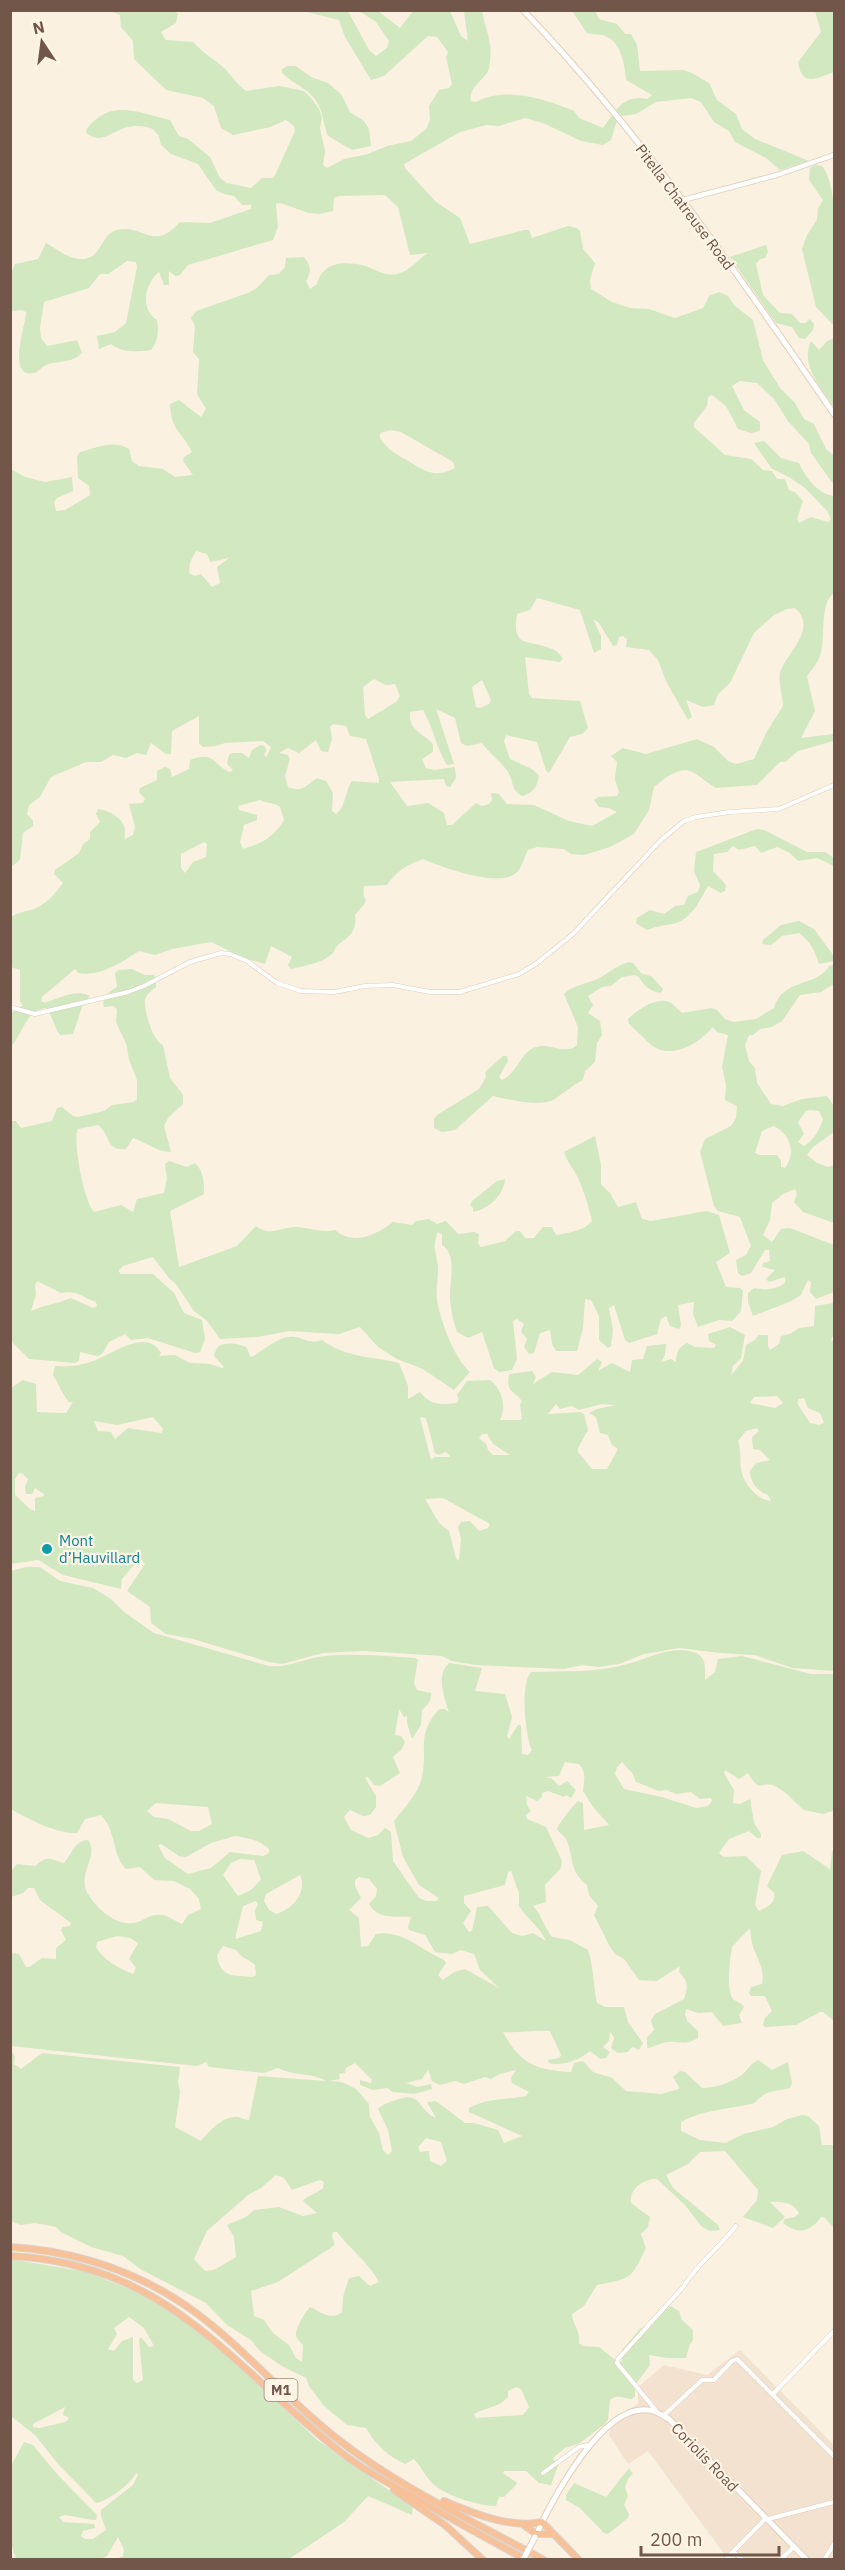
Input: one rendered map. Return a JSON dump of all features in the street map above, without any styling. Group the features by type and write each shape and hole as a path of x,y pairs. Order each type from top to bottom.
{"highway":[{"name":"M1","path":"10,2247 78,2257 112,2267 152,2284 187,2306 229,2341 299,2407 375,2466 544,2559"},
{"name":"M1","path":"10,2256 72,2264 126,2281 170,2306 205,2332 338,2451 368,2471 525,2559"},
{"path":"368,2471 445,2525 483,2559"},
{"path":"404,2484 474,2512 524,2525 542,2522 579,2559"},
{"path":"524,2525 536,2536 552,2534"}],"main road":[{"name":"Pitella Chatreuse Road","path":"523,10 614,112 683,200 834,414"},
{"name":"Coriolis Road","path":"525,2559 542,2522 588,2445 615,2421 633,2412 648,2409 661,2414 807,2559"}],"street":[{"path":"683,200 777,175 834,154"},
{"path":"10,1007 35,1014 134,990 190,963 221,953 247,961 277,984 301,991 334,992 393,985 430,992 460,992 519,974 537,963 573,934 661,840 684,821 730,812 779,809 834,785"},
{"path":"736,2226 719,2247 689,2276 684,2286 618,2359 618,2363 661,2414 702,2380 714,2379 735,2360 739,2360 834,2456"},
{"path":"773,2394 834,2331"},
{"path":"543,2473 579,2447 588,2445"},
{"path":"727,2559 767,2519 834,2502"},
{"path":"824,2559 834,2544"},
{"path":"780,2559 794,2547"},
{"path":"727,2559 736,2554 743,2559"}],"shaded area":[{"path":"740,2350 834,2445 834,2559 728,2559 648,2451 628,2464 609,2435 614,2417 638,2404 638,2387 664,2365 707,2375"}],"green space":[{"path":"111,11 175,11 178,14 176,23 161,32 166,40 193,42 223,67 246,91 280,86 304,91 319,109 322,118 320,128 325,151 323,165 327,168 344,159 411,141 426,129 430,120 429,106 439,90 449,88 452,84 446,57 448,52 437,37 428,36 384,76 371,80 345,37 339,20 303,11 348,11 369,50 376,56 387,48 389,41 376,22 359,11 378,11 400,28 413,11 450,11 461,36 468,41 464,11 482,11 490,44 489,68 472,91 471,101 476,102 500,95 525,96 574,111 579,118 603,128 612,115 617,120 611,140 603,145 581,141 543,123 525,118 499,126 486,125 460,132 404,164 405,168 436,202 460,218 470,244 524,230 529,230 532,238 568,226 577,228 580,231 583,249 595,263 590,280 591,289 612,302 630,308 649,309 675,318 703,308 709,296 719,292 728,296 735,306 753,320 763,360 780,388 795,403 804,419 814,424 826,449 834,456 834,485 811,453 809,444 788,421 774,399 757,383 740,381 732,386 744,410 760,422 760,431 751,433 738,429 726,406 712,395 708,397 707,406 694,423 694,427 725,455 751,459 763,470 772,471 777,479 785,479 789,490 795,492 803,501 797,519 799,523 811,517 828,522 831,519 827,511 805,488 772,469 754,443 764,441 781,458 799,463 813,484 828,495 834,496 834,593 826,605 820,656 807,676 815,711 801,738 834,734 834,741 798,751 785,762 780,762 757,785 716,788 690,771 674,773 654,787 649,810 634,834 610,847 584,855 571,854 564,849 537,847 528,850 518,871 510,876 499,878 472,875 423,859 417,861 398,872 387,885 364,886 365,902 355,915 355,926 351,934 328,957 313,964 291,969 288,965 292,957 271,946 265,964 244,958 211,942 172,949 155,955 139,951 118,964 94,973 78,973 75,969 41,1000 44,1003 79,993 90,996 82,1007 73,1034 60,1035 46,1008 39,1010 29,1018 11,1047 10,1014 23,1005 20,1002 20,970 11,967 11,917 38,907 63,883 54,874 55,870 79,853 83,844 90,839 90,832 100,822 96,814 98,809 119,818 124,826 125,839 133,835 135,827 129,804 143,803 145,799 139,792 140,788 157,780 157,771 165,767 170,769 172,777 189,769 190,760 205,757 230,772 233,770 227,764 229,755 232,753 242,753 249,758 252,750 260,745 267,750 264,754 266,758 271,747 263,741 202,747 199,743 199,716 172,731 171,754 166,754 151,743 146,755 137,753 126,758 113,755 101,762 86,762 51,777 40,797 29,805 27,814 33,821 33,826 23,833 20,860 11,867 11,469 25,477 45,482 72,477 73,491 57,498 54,502 56,511 65,510 90,495 89,486 78,478 77,456 80,452 99,447 111,444 123,446 129,449 132,461 139,466 163,469 175,477 193,475 183,461 184,457 192,452 175,426 170,404 179,400 201,417 206,409 197,394 199,359 193,352 195,326 191,318 196,311 257,288 269,275 279,274 285,267 286,258 304,257 310,269 306,281 310,289 317,284 324,271 334,265 347,263 362,265 392,275 406,270 428,253 410,255 398,207 385,195 339,196 334,198 333,211 319,214 280,203 276,204 278,227 273,240 188,265 180,275 175,276 169,271 169,285 164,285 159,272 154,277 146,297 148,310 158,324 157,340 151,350 125,350 111,344 99,349 97,336 115,332 126,323 137,267 136,262 127,261 108,274 100,274 89,288 44,302 40,328 41,338 47,346 77,340 82,353 69,360 46,365 34,373 26,373 21,368 19,360 26,312 11,311 11,273 15,264 38,259 46,243 69,256 84,259 94,254 108,236 117,230 126,229 148,235 162,235 180,222 210,223 251,209 251,205 242,205 234,196 216,190 198,164 171,154 161,145 159,136 153,129 131,126 98,138 87,134 86,130 95,120 104,114 124,110 170,120 179,136 188,139 210,157 220,178 227,183 251,188 262,178 272,178 275,175 295,131 294,126 286,120 270,127 233,135 221,128 214,106 203,98 166,90 134,59 133,41 121,27 120,15","holes":["391,430 401,432 453,462 455,468 442,473 426,471 394,452 380,438 380,433","196,551 207,554 210,562 229,558 217,567 220,583 212,587 201,574 195,576 189,573 190,562","537,598 580,610 594,653 601,649 601,636 593,619 599,623 613,646 617,645 619,637 623,636 627,639 626,647 649,650 658,660 666,681 688,720 692,717 686,700 703,707 714,705 718,694 730,683 754,633 774,615 795,608 803,624 802,633 780,673 783,706 766,733 754,759 736,764 728,761 714,747 697,739 646,754 623,748 611,756 617,762 615,779 619,792 617,796 598,797 594,800 599,807 617,812 592,826 569,821 534,805 507,804 499,794 491,793 492,800 489,804 482,806 476,803 452,825 447,825 444,813 428,803 407,806 390,782 444,779 446,786 450,787 456,778 455,767 434,770 426,768 422,759 433,752 433,744 411,723 410,712 423,710 447,765 454,764 436,709 455,718 461,743 467,746 482,743 505,769 514,788 522,796 534,788 539,775 532,769 510,759 504,741 506,735 537,742 546,771 549,773 570,737 582,734 588,728 580,701 532,698 529,694 525,657 560,662 563,658 553,650 520,638 517,633 517,614 530,610","374,679 386,685 395,684 400,696 396,702 368,719 365,715 363,687","482,680 491,700 489,704 480,708 476,707 472,687","333,724 346,726 350,736 366,739 379,779 379,783 352,781 342,807 336,814 332,811 333,793 326,781 317,778 301,789 288,787 285,776 290,759 288,755 279,753 288,748 299,753 316,740 321,751 328,752 332,739 330,727","260,800 280,807 284,820 266,839 243,849 240,842 244,825 257,820 257,815 239,810 238,806","204,842 207,844 206,857 193,862 185,873 181,868 181,854"]},
{"path":"572,11 595,11 599,19 617,24 625,34 631,34 637,45 640,71 683,70 692,73 709,83 717,100 736,114 742,129 755,139 809,161 780,170 766,158 735,142 729,131 714,122 701,102 691,98 656,102 636,114 622,116 616,110 623,104 633,99 647,99 652,95 626,80 621,53 614,42 602,35 587,33"},
{"path":"815,11 834,11 834,72 812,79 803,76 798,62 821,32"},
{"path":"287,66 296,66 311,77 328,83 341,94 350,112 364,121 369,129 371,146 352,150 328,136 320,107 314,97 282,73 282,69"},
{"path":"815,165 822,166 829,179 833,197 836,242 834,326 816,307 802,249 807,235 817,220 818,208 823,200 809,180 810,168"},
{"path":"766,245 768,252 765,258 760,259 756,264 763,295 780,313 792,314 800,323 806,323 810,319 814,324 813,330 805,339 799,338 792,327 776,323 730,257"},
{"path":"834,338 834,407 813,375 808,350 811,341 819,350 827,341"},
{"path":"757,829 764,830 807,852 825,852 834,858 834,866 817,858 798,861 790,853 777,847 761,853 755,846 739,850 733,846 727,852 714,854 713,871 726,885 725,891 721,893 708,886 699,903 682,921 647,930 636,923 637,918 650,910 664,914 675,906 684,905 688,896 698,892 700,885 694,871 696,852"},
{"path":"799,921 814,929 834,956 834,961 819,964 812,947 799,933 782,936 771,945 762,944 763,940 781,925"},
{"path":"629,962 633,963 642,974 651,976 663,989 661,993 648,988 635,975 622,977 611,986 602,987 588,996 593,1005 588,1013 600,1021 602,1035 597,1043 595,1062 585,1071 583,1080 551,1101 522,1102 493,1096 455,1130 442,1132 434,1128 434,1119 437,1115 479,1089 486,1077 485,1072 503,1056 507,1056 508,1061 499,1077 502,1080 512,1072 526,1053 536,1047 568,1049 577,1045 578,1027 564,994 578,985 595,980"},
{"path":"834,965 834,984 821,992 800,995 782,1021 749,1035 745,1045 749,1061 755,1068 757,1083 771,1104 783,1106 802,1099 827,1096 834,1106 834,1132 813,1147 807,1155 817,1163 828,1167 834,1165 834,1223 803,1212 794,1202 797,1194 795,1189 783,1194 772,1203 770,1220 763,1235 772,1242 781,1229 790,1228 834,1245 834,1292 816,1299 810,1292 811,1282 808,1280 801,1295 753,1316 748,1302 748,1293 754,1288 778,1287 785,1283 785,1277 769,1282 766,1279 775,1270 762,1267 763,1263 770,1261 769,1250 765,1250 751,1273 742,1276 738,1273 736,1260 746,1255 751,1246 740,1217 718,1211 714,1206 700,1152 705,1139 731,1126 736,1118 737,1106 725,1100 726,1085 722,1067 728,1035 717,1032 713,1027 692,1044 675,1051 667,1051 650,1044 629,1024 628,1019 654,1002 666,1001 682,1013 712,1008 725,1019 734,1022 756,1019 774,1008 778,998 784,992 824,973 829,966","holes":["806,1111 819,1111 823,1119 816,1134 804,1146 798,1142 804,1134 798,1122","774,1126 780,1129 790,1144 791,1156 785,1168 781,1167 781,1161 777,1155 755,1153 762,1131"]},
{"path":"132,969 145,975 154,975 156,979 156,987 145,1000 146,1013 153,1033 163,1045 170,1078 183,1095 183,1104 168,1118 164,1126 171,1152 133,1138 126,1149 119,1149 111,1145 98,1125 78,1129 80,1170 86,1196 94,1212 121,1205 133,1212 137,1199 164,1193 167,1179 165,1164 169,1161 187,1167 195,1163 202,1173 204,1194 170,1211 179,1267 237,1246 256,1226 266,1231 291,1227 321,1231 335,1230 342,1235 357,1238 380,1231 393,1222 412,1225 416,1221 429,1219 437,1224 446,1221 458,1234 474,1232 479,1234 478,1243 481,1247 505,1241 516,1231 520,1231 525,1238 534,1238 543,1227 552,1227 556,1235 576,1231 592,1221 580,1183 564,1152 595,1136 601,1165 601,1184 610,1193 618,1207 636,1202 642,1219 651,1221 706,1211 719,1215 730,1253 716,1262 726,1287 740,1288 743,1291 741,1311 732,1321 719,1320 698,1327 693,1314 694,1302 678,1305 681,1325 679,1329 670,1326 666,1316 661,1319 657,1334 629,1343 625,1340 614,1305 609,1308 613,1330 611,1346 608,1348 599,1340 599,1316 591,1300 585,1299 583,1328 577,1351 556,1351 552,1344 550,1330 540,1333 534,1353 529,1354 524,1347 527,1339 521,1332 524,1324 517,1319 513,1321 517,1359 512,1370 499,1372 494,1368 482,1332 468,1338 457,1332 450,1299 452,1270 450,1255 442,1245 442,1235 438,1232 435,1247 438,1268 438,1305 450,1341 470,1372 454,1390 423,1369 397,1359 378,1347 360,1327 339,1334 289,1331 258,1337 220,1339 207,1321 193,1310 176,1284 153,1257 123,1266 119,1270 120,1274 153,1274 174,1293 184,1313 202,1320 205,1339 200,1352 195,1353 148,1338 131,1340 125,1334 109,1342 102,1354 97,1356 80,1352 79,1361 75,1363 29,1359 13,1343 11,1337 10,1121 16,1121 21,1128 52,1121 57,1108 62,1107 73,1116 78,1117 104,1111 112,1105 134,1102 137,1099 137,1080 129,1060 127,1046 116,1022 117,1009 113,1006 104,1007 103,1003 106,995 117,987 115,973 118,970","holes":["37,1281 61,1293 78,1294 96,1302 97,1306 93,1308 71,1298 31,1311"]},
{"path":"505,1179 499,1196 485,1208 473,1212 470,1205 472,1201 497,1181"},
{"path":"834,1303 834,1334 831,1340 834,1342 834,1671 793,1668 754,1655 679,1648 644,1654 619,1664 598,1667 582,1665 564,1669 476,1665 452,1661 442,1656 364,1651 323,1653 282,1664 193,1639 166,1634 151,1623 150,1607 127,1591 145,1564 140,1558 122,1579 121,1589 63,1575 38,1560 11,1564 11,1388 23,1380 36,1384 37,1412 66,1413 73,1402 69,1402 53,1375 55,1366 83,1364 128,1345 147,1342 161,1353 159,1356 175,1355 190,1363 210,1364 222,1368 224,1367 214,1356 218,1347 224,1344 245,1347 252,1357 272,1343 284,1338 322,1340 350,1353 399,1363 408,1386 408,1399 420,1392 428,1400 437,1404 457,1403 459,1399 457,1395 467,1381 490,1380 498,1388 502,1398 503,1410 500,1420 520,1420 522,1419 520,1405 522,1401 509,1388 509,1374 532,1371 536,1377 533,1384 552,1372 578,1375 597,1359 602,1362 598,1371 612,1363 630,1372 632,1360 643,1359 647,1346 666,1344 665,1355 661,1362 671,1359 676,1362 678,1351 687,1343 695,1347 714,1348 716,1345 709,1341 708,1334 730,1327 745,1335 741,1358 733,1366 731,1375 743,1361 746,1345 759,1335 768,1335 770,1350 779,1344 781,1336 790,1334 799,1328 814,1326 815,1306","holes":["777,1396 783,1403 775,1408 750,1403 754,1397","804,1398 808,1408 820,1413 824,1423 819,1425 810,1423 797,1403 799,1399","556,1404 560,1409 572,1406 579,1410 602,1404 616,1405 589,1413 596,1417 600,1433 608,1435 612,1445 618,1449 607,1469 592,1469 578,1452 588,1430 584,1414 580,1412 548,1414","153,1417 163,1429 162,1433 128,1428 115,1439 111,1432 98,1431 94,1421 117,1425","420,1417 426,1418 435,1453 439,1455 445,1452 450,1455 449,1457 434,1457 431,1460","757,1428 759,1431 752,1437 753,1449 760,1450 770,1460 756,1463 750,1475 755,1486 768,1495 771,1501 756,1494 745,1480 741,1469 738,1441 746,1431","482,1434 487,1434 493,1444 510,1455 493,1455 479,1438","19,1473 28,1479 25,1487 26,1494 32,1494 35,1488 44,1494 44,1496 35,1498 35,1511 15,1495 15,1479","443,1498 490,1524 488,1528 479,1531 470,1521 461,1522 458,1527 461,1539 459,1561 456,1558 449,1531 439,1523 425,1499"]},
{"path":"26,1567 40,1567 60,1581 93,1588 111,1599 124,1612 154,1633 269,1666 283,1666 336,1655 415,1658 418,1660 414,1683 417,1690 431,1693 431,1698 422,1710 421,1725 412,1739 407,1716 404,1717 399,1709 395,1735 401,1736 405,1742 402,1749 393,1757 400,1773 380,1786 374,1785 368,1777 365,1778 376,1796 376,1807 370,1815 363,1816 350,1810 344,1817 351,1830 368,1838 378,1835 385,1828 391,1832 393,1861 419,1898 426,1901 436,1901 439,1898 419,1885 403,1857 394,1821 418,1789 424,1767 424,1742 427,1727 439,1709 445,1709 449,1713 442,1681 445,1668 449,1663 482,1668 475,1691 505,1694 512,1717 507,1736 509,1739 518,1725 521,1725 522,1754 528,1755 532,1750 526,1722 525,1698 531,1672 607,1668 664,1652 682,1650 701,1656 705,1666 705,1680 715,1672 718,1659 742,1656 811,1674 834,1674 833,1811 823,1814 804,1810 775,1786 758,1785 748,1773 739,1779 725,1770 724,1773 734,1790 733,1803 740,1804 750,1799 754,1823 761,1838 757,1838 749,1831 729,1839 719,1853 724,1857 746,1856 761,1871 755,1905 759,1911 774,1899 774,1893 767,1886 782,1855 803,1851 830,1869 834,1849 834,2021 820,2012 796,2025 765,2027 763,2025 765,2018 772,2011 765,1996 751,1996 749,1993 751,1987 762,1984 763,1979 752,1945 750,1928 732,1947 730,1966 731,1995 744,2007 739,2015 742,2023 723,2026 712,2012 698,2013 686,2009 685,2015 688,2022 698,2031 698,2038 686,2043 665,2042 647,2048 647,2037 654,2030 651,2020 655,2014 684,1999 687,1985 679,1972 680,1966 657,1981 639,1980 624,1959 615,1954 594,1915 598,1906 589,1895 587,1885 577,1875 567,1841 557,1829 578,1801 583,1803 584,1830 609,1825 583,1791 584,1774 579,1764 565,1762 559,1776 544,1777 551,1778 559,1786 567,1781 576,1790 571,1798 548,1791 542,1793 542,1797 537,1801 526,1796 527,1805 531,1811 526,1815 527,1819 546,1827 562,1861 561,1868 545,1885 546,1902 533,1906 552,1937 570,1940 588,1950 597,2003 605,2007 624,2007 628,2022 643,2043 639,2050 632,2047 628,2052 618,2053 611,2048 614,2038 610,2031 609,2041 603,2047 610,2052 606,2058 600,2059 590,2051 571,2062 554,2064 549,2063 548,2060 559,2058 561,2055 550,2031 503,2032 516,2051 530,2063 559,2071 571,2072 574,2063 583,2061 593,2072 612,2078 626,2091 661,2094 679,2089 673,2077 680,2071 685,2072 702,2088 707,2088 735,2079 758,2060 772,2070 788,2062 792,2083 790,2088 768,2093 753,2103 706,2112 689,2118 681,2122 681,2131 700,2140 726,2143 743,2134 773,2127 787,2119 802,2115 808,2116 819,2126 822,2145 834,2145 834,2228 825,2218 821,2217 808,2229 799,2230 788,2227 783,2223 785,2219 795,2217 799,2213 790,2204 782,2202 770,2202 785,2217 773,2228 743,2217 757,2200 758,2190 725,2151 700,2152 688,2164 666,2175 673,2188 718,2225 720,2230 710,2231 701,2226 685,2205 657,2179 638,2185 632,2193 631,2203 650,2217 648,2227 641,2234 646,2248 629,2276 597,2285 584,2306 572,2314 579,2335 579,2343 583,2346 599,2347 619,2363 622,2360 622,2350 639,2330 671,2306 679,2311 682,2320 693,2330 693,2340 686,2358 649,2355 650,2365 635,2385 635,2396 632,2399 617,2397 610,2400 608,2420 605,2424 580,2443 565,2448 553,2458 558,2466 551,2485 539,2483 526,2471 504,2471 503,2473 517,2484 504,2497 499,2497 496,2506 471,2502 452,2495 436,2487 414,2459 405,2464 399,2461 378,2445 366,2428 347,2425 324,2406 309,2386 306,2378 260,2351 251,2340 227,2325 206,2303 142,2270 123,2256 91,2247 61,2232 56,2227 35,2223 21,2225 11,2221 11,2050 15,2057 14,2064 21,2069 42,2053 180,2067 178,2082 180,2092 175,2127 201,2141 224,2120 236,2117 249,2120 258,2076 326,2081 315,2076 291,2073 278,2068 263,2073 209,2067 206,2062 197,2066 11,2046 10,1949 12,1953 19,1954 26,1967 42,1958 56,1959 56,1948 66,1940 61,1930 63,1927 70,1926 71,1923 40,1900 34,1888 28,1888 23,1893 11,1897 12,1870 17,1864 35,1866 50,1859 64,1863 76,1845 88,1840 91,1852 85,1887 92,1900 109,1916 130,1923 154,1915 163,1915 182,1924 188,1915 201,1909 199,1899 190,1889 174,1881 154,1880 140,1867 126,1869 118,1857 110,1829 101,1815 85,1819 77,1833 69,1833 43,1825 11,1809 11,1571","holes":["622,1762 632,1773 636,1782 659,1791 666,1790 676,1794 691,1792 700,1799 711,1798 712,1801 708,1806 696,1808 662,1797 624,1789 615,1774","156,1803 208,1807 212,1824 199,1831 191,1831 168,1819 154,1817 147,1811","235,1836 261,1843 269,1849 269,1853 263,1856 230,1852 211,1868 188,1874 165,1858 158,1845 161,1844 179,1856 186,1857 211,1843","240,1859 254,1860 261,1879 251,1890 238,1896 223,1875 231,1863","511,1871 519,1893 519,1906 546,1941 533,1933 522,1936 512,1933 488,1906 477,1907 472,1931 469,1932 463,1923 471,1911 464,1903 464,1896 505,1885 508,1872","300,1875 302,1888 293,1904 276,1914 269,1910 264,1901 266,1894","359,1877 369,1879 377,1889 376,1896 369,1904 377,1913 411,1917 409,1930 425,1935 435,1952 452,1954 461,1950 474,1954 480,1970 499,1988 465,1969 454,1972 443,1980 438,1975 446,1963 444,1960 394,1935 376,1934 368,1946 361,1947 359,1918 349,1910 361,1898 355,1886 355,1880","256,1901 258,1904 255,1910 256,1920 263,1922 261,1931 236,1939 243,1906","117,1936 130,1938 138,1943 129,1959 136,1968 133,1974 112,1964 96,1947 97,1942","223,1946 236,1950 255,1965 256,1975 253,1977 234,1975 221,1968 217,1955","355,2063 372,2080 371,2083 360,2080 360,2085 373,2090 387,2088 393,2092 414,2094 432,2089 431,2084 418,2087 406,2083 422,2079 428,2070 432,2081 440,2085 455,2081 464,2084 485,2077 491,2079 516,2070 511,2078 512,2083 529,2092 526,2096 476,2104 469,2108 469,2112 522,2136 504,2143 498,2130 474,2123 465,2123 436,2101 427,2102 436,2118 411,2097 386,2103 378,2109 388,2130 392,2151 388,2155 383,2150 379,2133 370,2117 369,2104 356,2089 342,2082 329,2081 340,2079 339,2074 345,2073 346,2068","426,2138 441,2142 447,2161 441,2166 430,2161 429,2151 420,2152 418,2147","276,2175 284,2178 292,2190 320,2180 324,2182 323,2188 303,2201 317,2213 303,2216 279,2207 254,2210 246,2217 227,2225 234,2237 236,2257 214,2270 205,2271 194,2259 207,2231 248,2195 261,2188","333,2232 337,2232 379,2282 370,2286 359,2276 349,2278 343,2297 342,2312 338,2315 326,2315 310,2307 296,2333 303,2345 302,2362 296,2358 289,2345 273,2333 264,2320 254,2316 251,2291 278,2282 335,2245","516,2387 521,2389 529,2407 523,2415 476,2418 474,2414 508,2397 508,2391"]},
{"path":"10,2259 87,2272 161,2302 234,2361 316,2439 413,2507 412,2515 368,2496 344,2522 289,2559 116,2559 123,2556 124,2550 118,2537 107,2556 100,2559 16,2559 11,2543 11,2466 24,2442 33,2445 56,2473 97,2515 96,2520 65,2515 59,2517 63,2522 94,2524 95,2528 83,2531 81,2536 85,2539 93,2539 106,2530 101,2510 133,2485 138,2475 136,2473 113,2496 96,2503 58,2464 35,2435 11,2416","holes":["129,2317 144,2328 154,2346 149,2347 141,2337 139,2340 143,2380 137,2383 133,2380 133,2337 122,2341 114,2351 108,2349 117,2334 114,2328","65,2407 63,2415 68,2417 65,2422 39,2428 33,2427 33,2424"]},
{"path":"629,2468 633,2474 629,2477 625,2487 628,2496 624,2505 629,2514 628,2518 608,2534 604,2533 580,2508 566,2500 566,2495 574,2483 606,2497"}],"place":[{"name":"Mont d’Hauvillard","path":"47,1549"}]}
